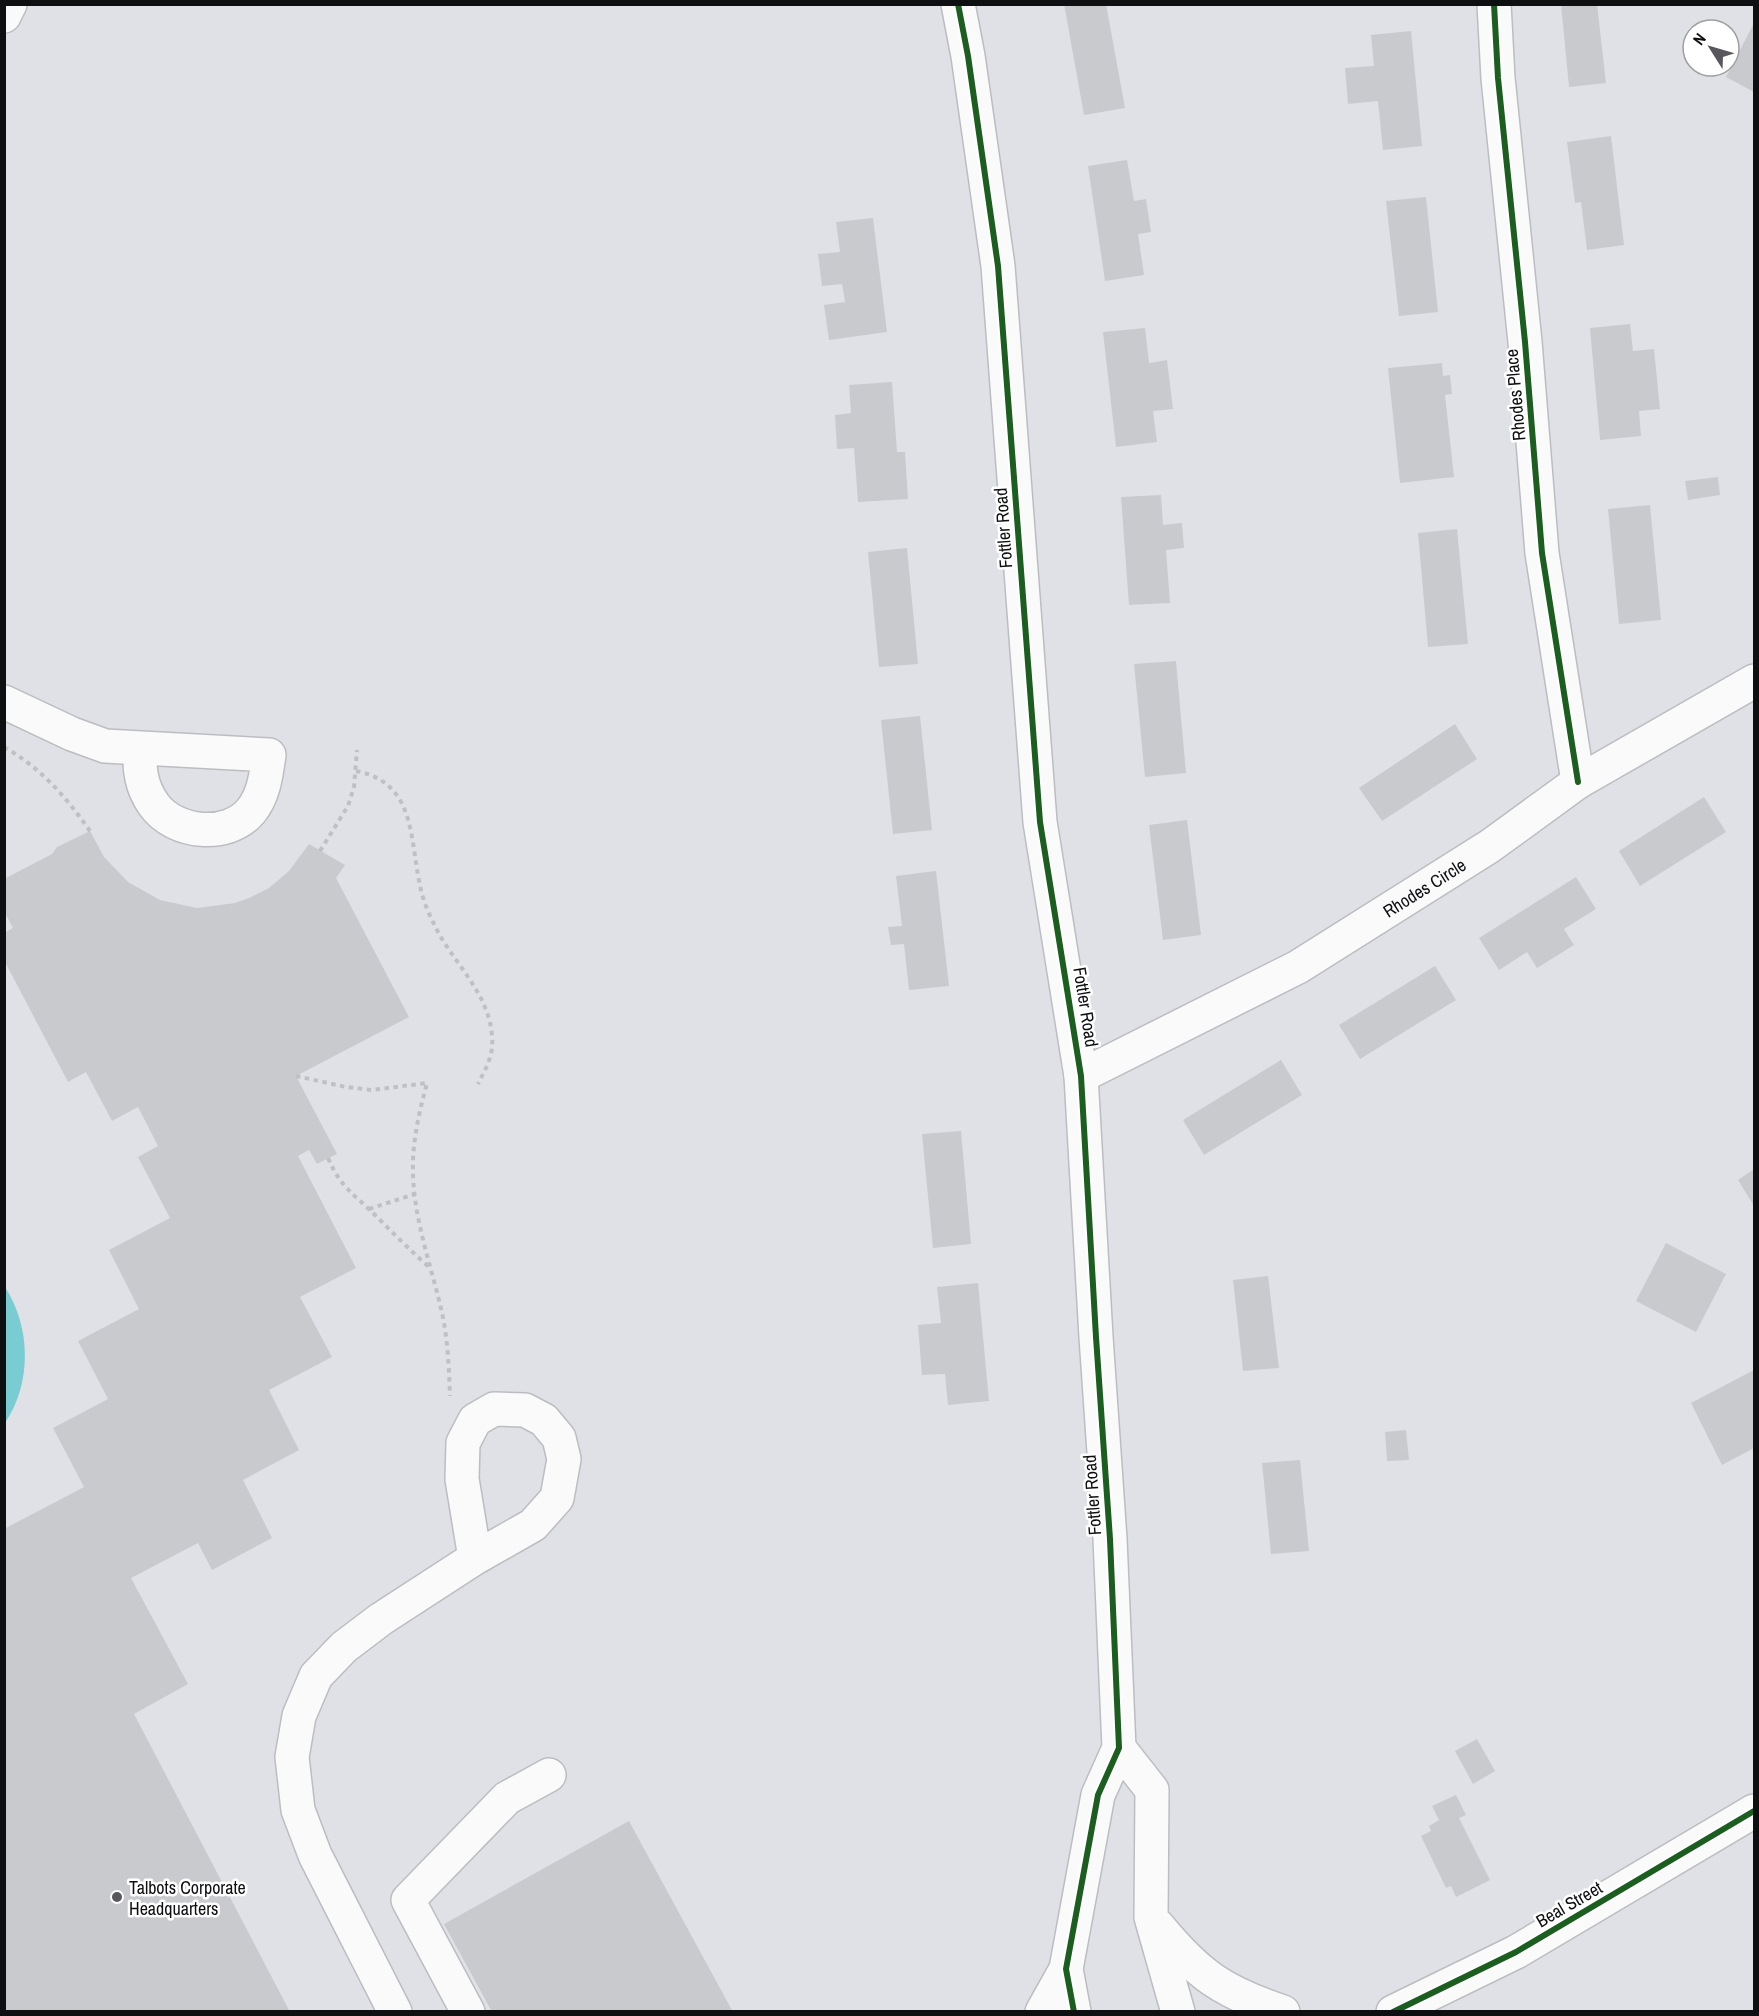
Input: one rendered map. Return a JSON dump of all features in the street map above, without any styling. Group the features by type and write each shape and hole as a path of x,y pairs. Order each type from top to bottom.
{"street":[{"path":"4,16 10,4"},
{"name":"Fottler Road","path":"958,4 968,56 998,266 1040,822 1081,1076 1110,1539 1119,1748 1098,1795 1066,1969 1074,2012"},
{"name":"Rhodes Place","path":"1494,4 1498,78 1526,342 1542,553 1578,782"},
{"name":"Rhodes Circle","path":"1081,1076 1298,968 1490,846 1578,782 1755,681"},
{"path":"4,702 72,734 105,746 140,748"},
{"path":"395,2012 315,1855 298,1810 292,1757 299,1716 316,1676 344,1647 381,1619 475,1558"},
{"path":"1119,1748 1152,1790 1151,1917 1178,2012"},
{"path":"468,2012 408,1900 507,1798 549,1775"},
{"name":"Beal Street","path":"1393,2012 1516,1952 1755,1811"},
{"path":"1151,1917 1175,1947 1200,1972 1229,1991 1283,2012"},
{"path":"1042,2012 1066,1969"}],"path":[{"path":"4,747 46,776 68,800 90,831"},
{"path":"320,851 348,806 354,787 357,750"},
{"path":"356,771 367,773 388,784 399,798 407,819 420,889 434,925 473,985 486,1012 492,1036 491,1058 478,1084"},
{"path":"296,1076 372,1090 427,1083 418,1116 413,1176 418,1218 442,1316 450,1377 450,1401"},
{"path":"328,1158 336,1176 349,1194 369,1209 431,1270"},
{"path":"369,1209 416,1194"}],"water":[{"path":"5,1287 20,1320 25,1355 20,1390 5,1423"}],"building":[{"path":"1064,4 1106,4 1125,108 1084,115"},
{"path":"1561,4 1597,4 1606,83 1569,87"},
{"path":"1754,23 1754,92 1728,78 1741,78 1741,48"},
{"path":"1411,31 1422,146 1383,150 1378,101 1348,104 1345,68 1374,66 1371,35"},
{"path":"1611,136 1624,245 1587,250 1581,202 1575,203 1567,142"},
{"path":"1127,160 1134,201 1146,199 1151,232 1138,234 1144,275 1105,281 1088,166"},
{"path":"1426,197 1438,312 1399,316 1386,201"},
{"path":"873,218 887,332 829,340 824,305 845,302 842,284 822,286 818,254 840,252 836,222"},
{"path":"1630,324 1633,351 1654,349 1660,409 1639,411 1641,436 1600,440 1590,328"},
{"path":"1145,328 1149,363 1167,360 1173,409 1153,411 1157,442 1116,447 1103,332"},
{"path":"1442,363 1443,376 1450,375 1452,394 1445,395 1454,477 1400,483 1388,368"},
{"path":"892,382 897,452 905,452 908,499 858,502 854,448 837,449 835,415 851,413 849,385"},
{"path":"1718,477 1720,495 1688,500 1685,481"},
{"path":"1161,495 1163,525 1182,523 1184,548 1166,550 1170,603 1129,605 1121,497"},
{"path":"1650,505 1661,620 1619,624 1608,509"},
{"path":"1457,529 1468,644 1428,647 1418,533"},
{"path":"907,548 918,664 879,667 868,552"},
{"path":"1176,661 1186,773 1145,777 1134,664"},
{"path":"920,716 932,830 893,834 881,720"},
{"path":"1455,724 1477,759 1382,821 1359,788"},
{"path":"1704,797 1726,832 1640,886 1619,851"},
{"path":"1187,820 1201,935 1163,940 1149,825"},
{"path":"90,831 104,857 128,882 160,900 197,908 235,903 269,888 289,871 309,844 345,865 336,878 409,1017 296,1076 337,1154 317,1164 309,1150 298,1156 356,1268 300,1297 332,1357 269,1390 299,1450 243,1480 272,1538 212,1570 198,1543 131,1578 188,1684 134,1714 290,2012 4,2012 4,1529 84,1487 53,1428 108,1399 78,1341 139,1309 109,1250 170,1218 138,1157 158,1146 138,1107 112,1121 86,1072 68,1082 4,960 4,933 13,928 4,911 4,879 52,854 57,847"},
{"path":"936,871 949,986 909,990 904,944 891,945 888,927 902,926 896,876"},
{"path":"1576,877 1596,909 1564,929 1574,945 1537,968 1527,952 1499,970 1479,938"},
{"path":"1435,966 1456,1000 1360,1059 1339,1025"},
{"path":"1281,1060 1302,1095 1204,1155 1183,1120"},
{"path":"961,1131 971,1244 933,1248 922,1134"},
{"path":"1754,1169 1754,1206 1738,1180"},
{"path":"1666,1243 1726,1274 1696,1332 1636,1301"},
{"path":"1268,1276 1279,1368 1243,1371 1233,1280"},
{"path":"978,1283 989,1401 948,1405 945,1374 922,1375 918,1325 941,1323 937,1287"},
{"path":"1754,1370 1754,1448 1722,1465 1691,1403"},
{"path":"1406,1430 1409,1460 1387,1461 1385,1432"},
{"path":"1300,1460 1309,1551 1271,1554 1262,1463"},
{"path":"1477,1739 1495,1771 1473,1784 1455,1751"},
{"path":"1456,1795 1466,1815 1459,1818 1490,1880 1456,1897 1451,1886 1446,1888 1421,1836 1431,1831 1429,1826 1439,1820 1432,1806"},
{"path":"629,1821 733,2012 492,2012 444,1924"}],"cycle path":[{"path":"958,4 968,56 998,266 1040,822 1081,1076 1110,1539 1119,1748 1098,1795 1066,1969 1074,2012"},
{"path":"1494,4 1498,78 1525,342 1542,553 1578,782"},
{"path":"1393,2012 1516,1952 1754,1811"}],"place":[{"name":"Talbots Corporate Headquarters","path":"117,1897"}]}
